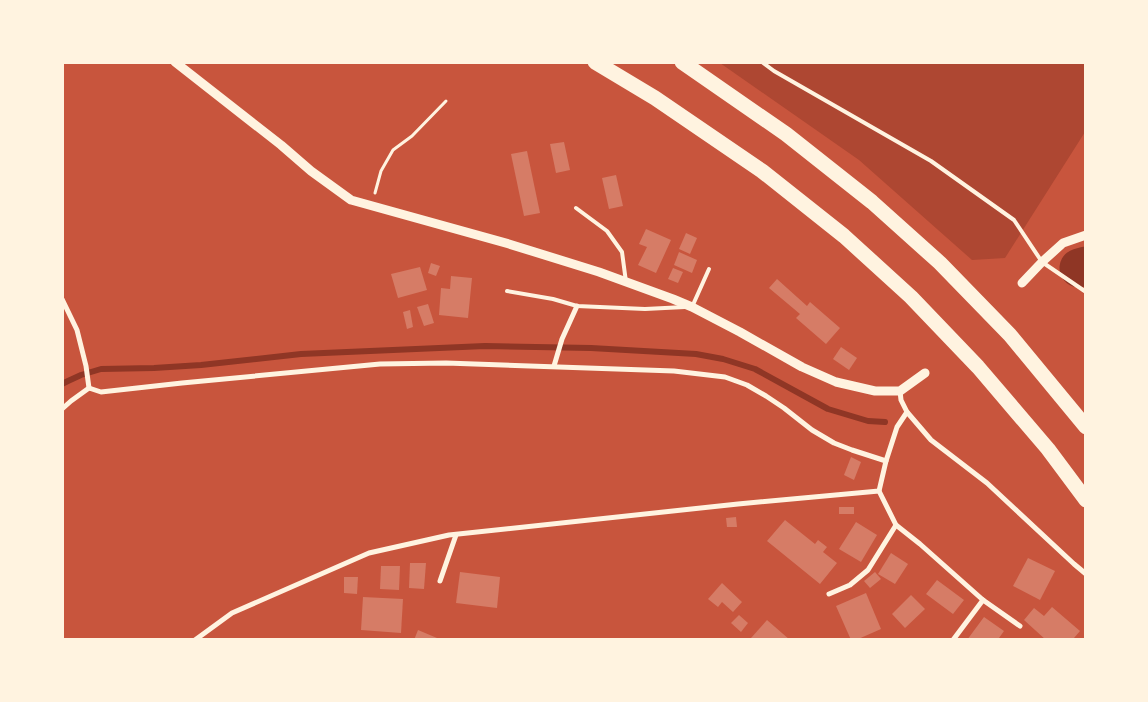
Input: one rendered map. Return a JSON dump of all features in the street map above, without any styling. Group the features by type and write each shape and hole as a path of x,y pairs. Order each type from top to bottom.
{"highway":[{"path":"595,62 655,98 762,171 844,236 911,297 978,367 1048,449 1086,500"},
{"path":"682,62 793,140 872,202 940,263 1010,335 1086,427"}],"street":[{"path":"175,62 281,145 310,171 351,200 509,244 626,282 692,307 802,367 836,382 875,391 900,391 925,373"},
{"path":"1022,283 1063,244 1086,235"},
{"path":"62,299 77,330 86,366 89,388"},
{"path":"554,366 562,339 577,306"},
{"path":"89,388 101,392 380,364 446,363 674,370 725,377 746,385 766,396 812,430 834,443 886,462"},
{"path":"62,409 89,388"},
{"path":"900,391 901,400 907,412 931,440 987,483 1086,574"},
{"path":"907,412 897,427 879,491 896,525 984,600 1020,626"},
{"path":"195,640 232,612 369,553 456,534 879,491"},
{"path":"829,594 850,585 868,570 896,525"},
{"path":"440,581 456,534"},
{"path":"953,640 984,600"}],"lane":[{"path":"762,62 774,71 931,161 1006,214 1014,220 1042,262 1086,292"},
{"path":"576,208 607,231 622,252 626,282"},
{"path":"506,291 553,299 577,306 645,309 692,307 709,269"}],"path":[{"path":"371,206 381,171 393,150 412,136 446,102"}],"shaded area":[{"path":"720,63 1085,63 1085,132 1005,258 972,260 859,160"}],"building":[{"path":"564,142 570,170 556,173 550,144"},
{"path":"527,151 540,213 524,216 511,154"},
{"path":"616,175 623,206 609,209 602,178"},
{"path":"646,229 671,240 656,273 638,265 647,247 639,244"},
{"path":"686,233 697,238 690,254 679,249"},
{"path":"679,252 697,260 692,273 674,265"},
{"path":"431,263 440,266 436,276 428,273"},
{"path":"420,267 427,290 398,298 391,274"},
{"path":"673,268 683,272 678,283 668,279"},
{"path":"451,276 472,278 468,318 439,315 441,288 450,289"},
{"path":"777,279 807,306 810,302 840,328 826,344 796,318 800,314 769,288"},
{"path":"428,304 434,323 424,326 417,307"},
{"path":"410,310 413,327 407,329 403,312"},
{"path":"841,347 857,358 849,370 833,359"},
{"path":"851,457 861,462 854,480 844,475"},
{"path":"839,507 854,507 854,514 839,514"},
{"path":"736,517 737,527 727,527 726,518"},
{"path":"785,520 815,544 818,540 827,547 823,552 837,563 820,584 767,541"},
{"path":"856,522 877,535 861,562 839,549"},
{"path":"891,553 908,564 895,584 878,574"},
{"path":"1028,558 1055,571 1040,600 1013,586"},
{"path":"410,563 426,563 424,589 409,588"},
{"path":"381,566 400,566 399,590 380,589"},
{"path":"460,572 500,577 497,608 456,603"},
{"path":"875,572 881,579 870,588 864,581"},
{"path":"344,577 358,577 357,594 344,593"},
{"path":"937,580 964,600 953,614 926,594"},
{"path":"722,583 742,602 733,612 722,602 718,607 708,599"},
{"path":"866,593 881,629 856,640 851,640 836,606"},
{"path":"911,595 925,609 905,628 892,614"},
{"path":"363,597 403,599 401,633 361,630"},
{"path":"1052,607 1080,631 1074,638 1075,640 1046,640 1024,620 1034,608 1044,616"},
{"path":"739,615 748,623 741,632 731,623"},
{"path":"984,617 1004,631 999,638 1002,640 967,640"},
{"path":"767,620 790,640 753,640 751,638"},
{"path":"418,630 437,638 436,640 414,640"}],"waterway":[{"path":"1079,268 1086,266"},
{"path":"62,384 81,375 101,369 201,365 301,354 485,346 591,348 696,354 723,359 755,369 828,409 868,421 885,422"}]}
